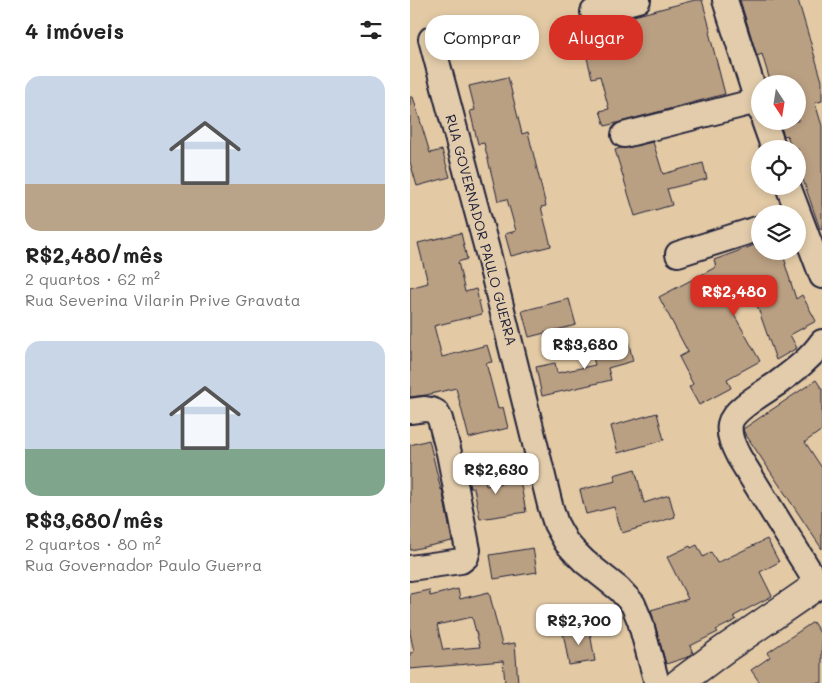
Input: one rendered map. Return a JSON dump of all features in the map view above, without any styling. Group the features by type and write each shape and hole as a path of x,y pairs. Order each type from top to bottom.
{"main road":[{"path":"678,683 820,584"}],"street":[{"path":"593,12 638,0"},
{"path":"725,0 751,82"},
{"name":"RUA GOVERNADOR PAULO GUERRA","path":"437,60 556,524 566,542 574,551 619,589 633,604 640,621 657,683"},
{"path":"624,135 751,113"},
{"path":"678,254 751,231"},
{"path":"806,236 822,276"},
{"path":"820,584 739,457 732,442 730,422 740,410 815,352 822,342"},
{"path":"410,568 461,561 468,553 467,540 442,422 436,412 421,410"}],"building":[{"path":"695,0 702,0 725,94 605,126 600,111 609,109 600,76 592,78 588,60 643,60 643,15 638,15"},
{"path":"740,0 798,0 822,81 822,101 815,103 822,126 822,229 820,229 806,188 806,140 789,140 787,135 784,136 782,130 806,130 806,75 768,75 762,54 757,56"},
{"path":"508,77 522,134 528,132 546,206 541,207 551,246 511,256 505,234 516,231 507,199 498,201 484,143 478,144 470,111 475,110 469,86"},
{"path":"410,97 413,97 430,153 442,150 450,177 417,186 410,162"},
{"path":"653,142 663,174 703,163 707,179 667,189 672,205 635,216 615,150"},
{"path":"461,233 467,259 458,262 465,292 476,289 482,314 434,326 442,357 487,345 492,362 486,363 498,409 503,407 508,428 469,438 456,388 410,397 410,288 428,283 418,243"},
{"path":"751,246 751,260 785,260 796,299 802,295 816,321 790,335 797,348 776,360 750,285 723,295 760,361 727,379 731,388 699,405 689,387 693,384 679,357 688,352 659,297 716,267 714,260"},
{"path":"569,299 576,325 529,337 522,311"},
{"path":"628,340 633,361 608,368 611,380 542,396 536,367 555,363 557,373 595,365 591,350"},
{"path":"816,380 822,389 822,430 805,442 822,468 822,549 743,429"},
{"path":"657,413 664,440 618,453 611,426"},
{"path":"429,440 442,489 452,541 410,550 410,445"},
{"path":"483,465 486,486 520,480 526,512 480,519 474,488 470,488 466,468"},
{"path":"635,469 644,503 669,495 675,517 622,533 614,507 586,514 580,490 616,481 614,475"},
{"path":"767,539 779,562 760,572 772,596 734,616 736,620 716,630 718,632 690,646 693,653 688,657 666,664 651,610 688,599 667,557 690,546 691,548 697,545 703,557 711,552 717,563"},
{"path":"533,548 537,572 494,579 490,555"},
{"path":"458,589 460,599 489,592 502,645 515,643 518,683 505,683 503,661 410,669 410,653 414,652 410,633 410,594 429,590 430,596","holes":["472,617 480,647 443,650 437,625"]},
{"path":"813,622 822,636 822,683 760,683 751,670 770,657 767,653"},
{"path":"589,627 595,661 569,665 563,632"}]}
